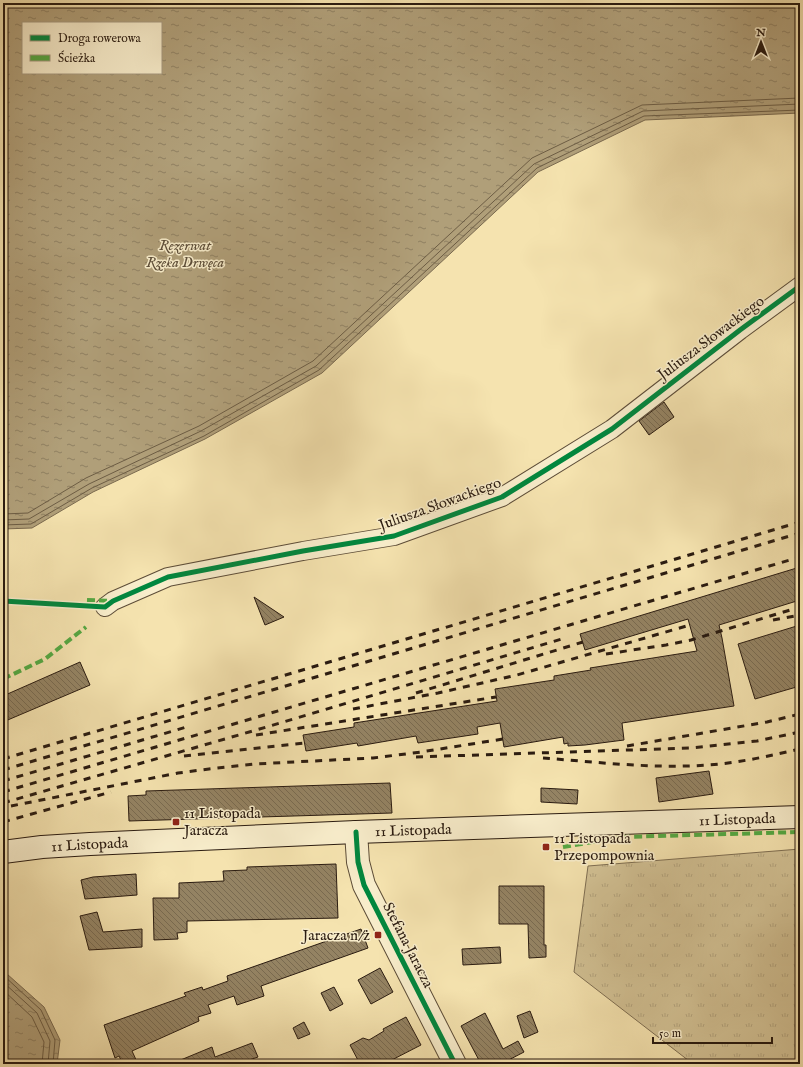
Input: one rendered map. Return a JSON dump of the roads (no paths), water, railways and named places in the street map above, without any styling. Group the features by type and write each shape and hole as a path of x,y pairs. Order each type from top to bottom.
{"main road":[{"name":"11 Listopada","path":"3,852 90,844 356,832 800,817"},
{"name":"Stefana Jaracza","path":"356,832 358,862 364,885 455,1064"}],"street":[{"name":"Juliusza Słowackiego","path":"105,607 113,601 168,577 303,551 394,536 502,497 612,429 740,330 800,286"}],"water":[{"name":"Rezerwat Rzeka Drwęca","path":"3,3 800,3 800,113 645,120 538,172 322,373 205,439 93,492 32,528 3,529"},
{"path":"3,968 7,974 44,1007 60,1040 57,1064 3,1064"}],"railway":[{"path":"3,759 800,522"},
{"path":"3,770 800,533"},
{"path":"3,792 800,557"},
{"path":"606,654 691,640 800,607"},
{"path":"773,620 800,615"},
{"path":"353,709 438,693 517,675 690,625"},
{"path":"3,803 270,726 565,638"},
{"path":"416,693 583,642"},
{"path":"256,735 496,697"},
{"path":"627,746 767,722 800,714"},
{"path":"3,781 190,726"},
{"path":"416,757 690,748 757,741 800,732"},
{"path":"11,806 178,773 254,764 373,758 503,739"},
{"path":"184,756 304,743"},
{"path":"543,758 625,764 687,766 742,761 800,749"},
{"path":"3,822 111,792"}],"place":[{"name":"11 Listopada Jaracza","path":"176,822"},
{"name":"11 Listopada Przepompownia","path":"546,847"},
{"name":"Jaracza n/ż","path":"378,935"}]}
